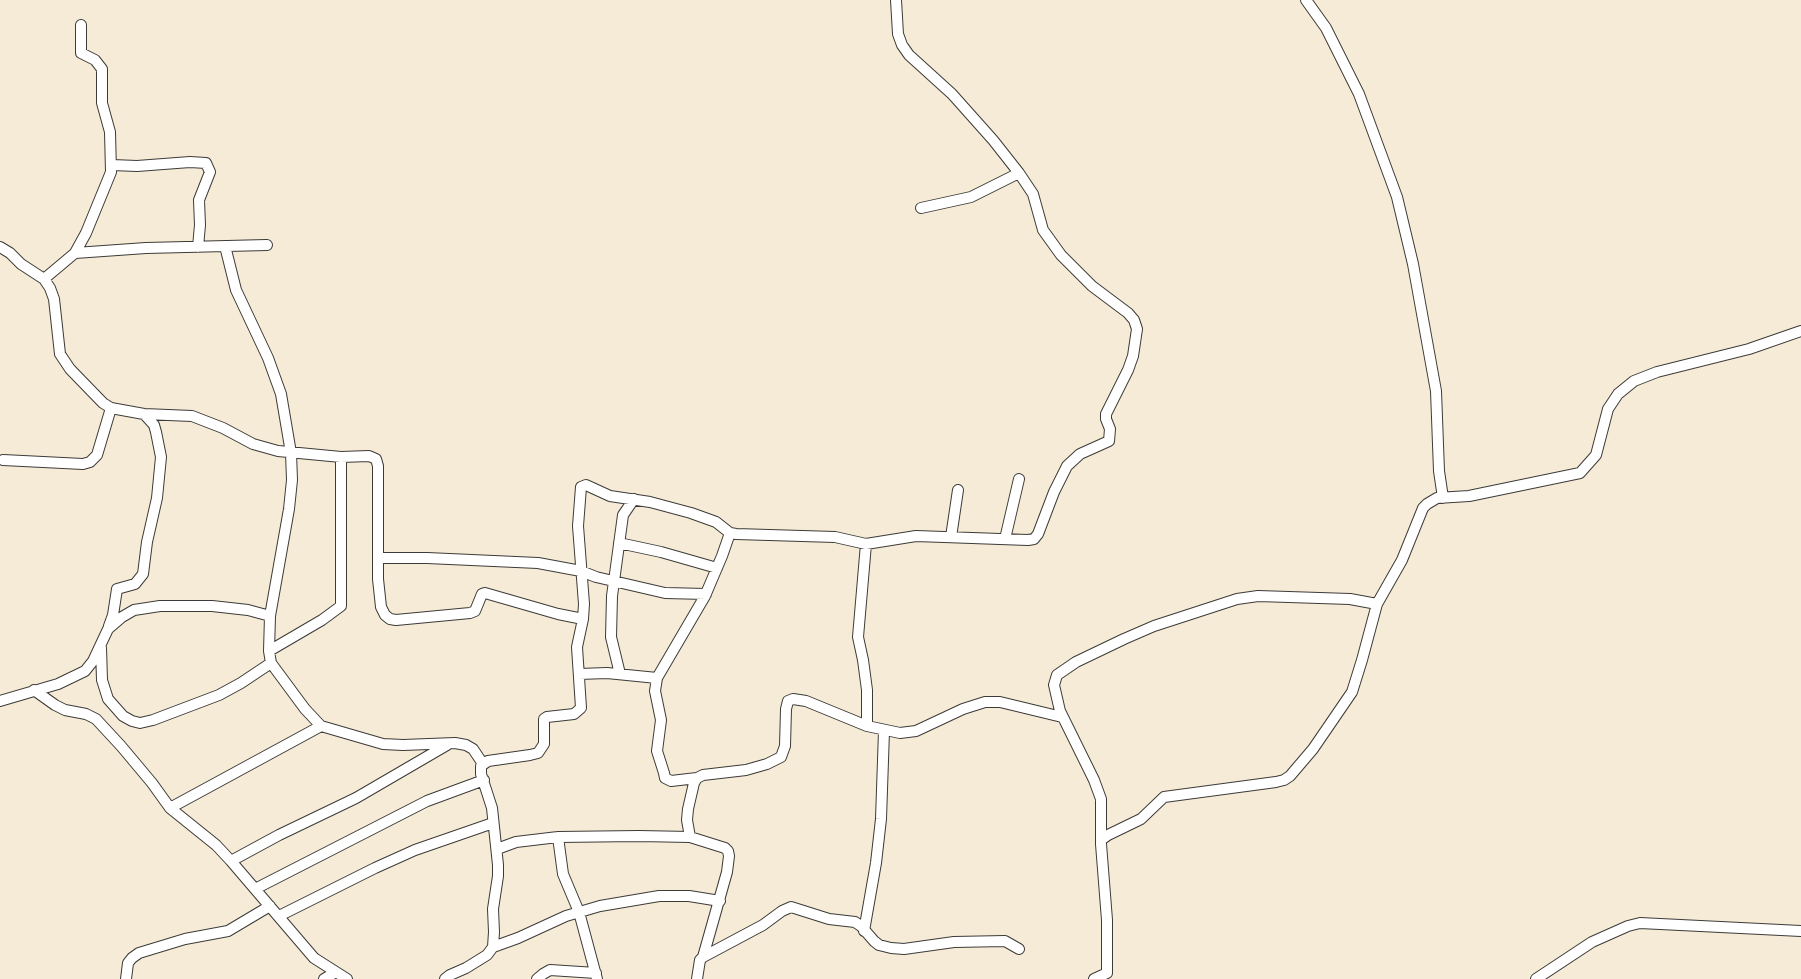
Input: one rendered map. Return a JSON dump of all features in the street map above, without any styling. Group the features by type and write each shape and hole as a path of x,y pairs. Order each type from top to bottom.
{"street":[{"path":"493,947 492,909 498,876 497,849 492,808 480,769 488,761 538,753 544,744 544,719 574,714 580,708 577,647 584,604 578,526 581,487 586,485 610,496 634,499 698,515 716,522 730,532 835,537 866,544 906,536 1034,539 1038,534 1054,492 1067,466 1080,454 1109,441 1110,429 1106,414 1133,356 1137,329 1134,320 1128,313 1092,286 1050,241 1043,230 1033,194 1019,173 993,140 952,94 909,55 902,45 898,34 896,0"},
{"path":"1306,0 1326,28 1349,72 1372,126 1397,197 1435,382 1439,471 1443,498"},
{"path":"44,279 75,253 86,233 99,197 108,180 112,165 110,132 102,107 102,69 95,60 81,53 81,25"},
{"path":"112,165 137,166 190,162 206,163 210,172 198,200 200,225 198,247"},
{"path":"921,208 971,197 1019,173"},
{"path":"75,253 116,249 267,245"},
{"path":"225,246 236,290 268,358 281,394 291,453 292,480 289,509 270,616 269,651 272,663 305,709 321,726 382,744 450,743 466,745 473,749 483,764"},
{"path":"0,247 44,279 50,288 54,300 60,354 70,369 103,403 111,408 144,414 192,416 223,428 266,449 341,457 373,457 377,462 378,579 385,616 396,620 470,613 475,611 482,594 485,593 558,614 583,619"},
{"path":"1101,840 1141,819 1164,796 1276,782 1290,776 1313,750 1352,692 1377,604 1402,560 1423,508 1432,500 1469,496 1580,473 1594,459 1598,450 1608,409 1618,394 1634,381 1657,372 1749,348 1801,331"},
{"path":"3,460 83,464 90,462 97,455 111,408"},
{"path":"0,701 60,683 85,671 93,661 108,628 113,614 117,590 135,584 143,574 146,563 147,542 157,498 161,463 158,438 154,425 144,414"},
{"path":"269,651 342,606 341,457"},
{"path":"1005,539 1019,479"},
{"path":"951,537 958,490"},
{"path":"620,674 611,637 612,596 623,515 634,499"},
{"path":"730,532 706,594 657,678 655,690 661,720 657,751 666,778 671,781 746,770 768,764 781,757 785,746 786,709 788,701 792,699 806,701 867,726 900,733 916,731 962,709 985,702 1000,702 1062,717"},
{"path":"619,543 661,552 717,568"},
{"path":"866,544 858,636 859,648 864,660 867,690 867,726"},
{"path":"378,558 520,562 581,571 665,593 706,594"},
{"path":"1094,979 1107,976 1107,920 1101,840 1101,799 1094,780 1062,717 1054,685 1057,675 1076,662 1124,638 1154,626 1237,599 1258,596 1350,599 1377,604"},
{"path":"108,628 127,613 146,607 227,607 270,616"},
{"path":"101,642 102,680 106,694 112,704 124,716 140,724 219,695 241,684 272,663"},
{"path":"579,674 620,674 657,678"},
{"path":"34,690 65,710 86,714 96,719 122,746 170,808 216,845 314,958 347,979"},
{"path":"170,808 321,726"},
{"path":"864,931 875,872 880,819 884,731"},
{"path":"231,861 287,831 356,798 416,761 450,743"},
{"path":"690,837 687,820 688,809 697,778"},
{"path":"255,889 427,801 484,780"},
{"path":"279,916 414,850 493,823"},
{"path":"497,849 516,842 558,837 639,836 690,837 725,848 728,851 727,872 703,957 700,960 697,979"},
{"path":"537,979 550,970 597,976 579,912 563,874 558,837"},
{"path":"445,979 487,955 493,947 579,912 600,906 659,896 689,896 720,901"},
{"path":"126,979 126,969 129,961 139,953 185,940 228,931 270,906"},
{"path":"703,957 763,925 782,911 791,907 829,919 855,922 880,945 891,948 904,949 954,942 1005,940 1019,949"},
{"path":"1536,979 1592,942 1628,926 1640,923 1801,931"},
{"path":"324,979 336,972"}]}
